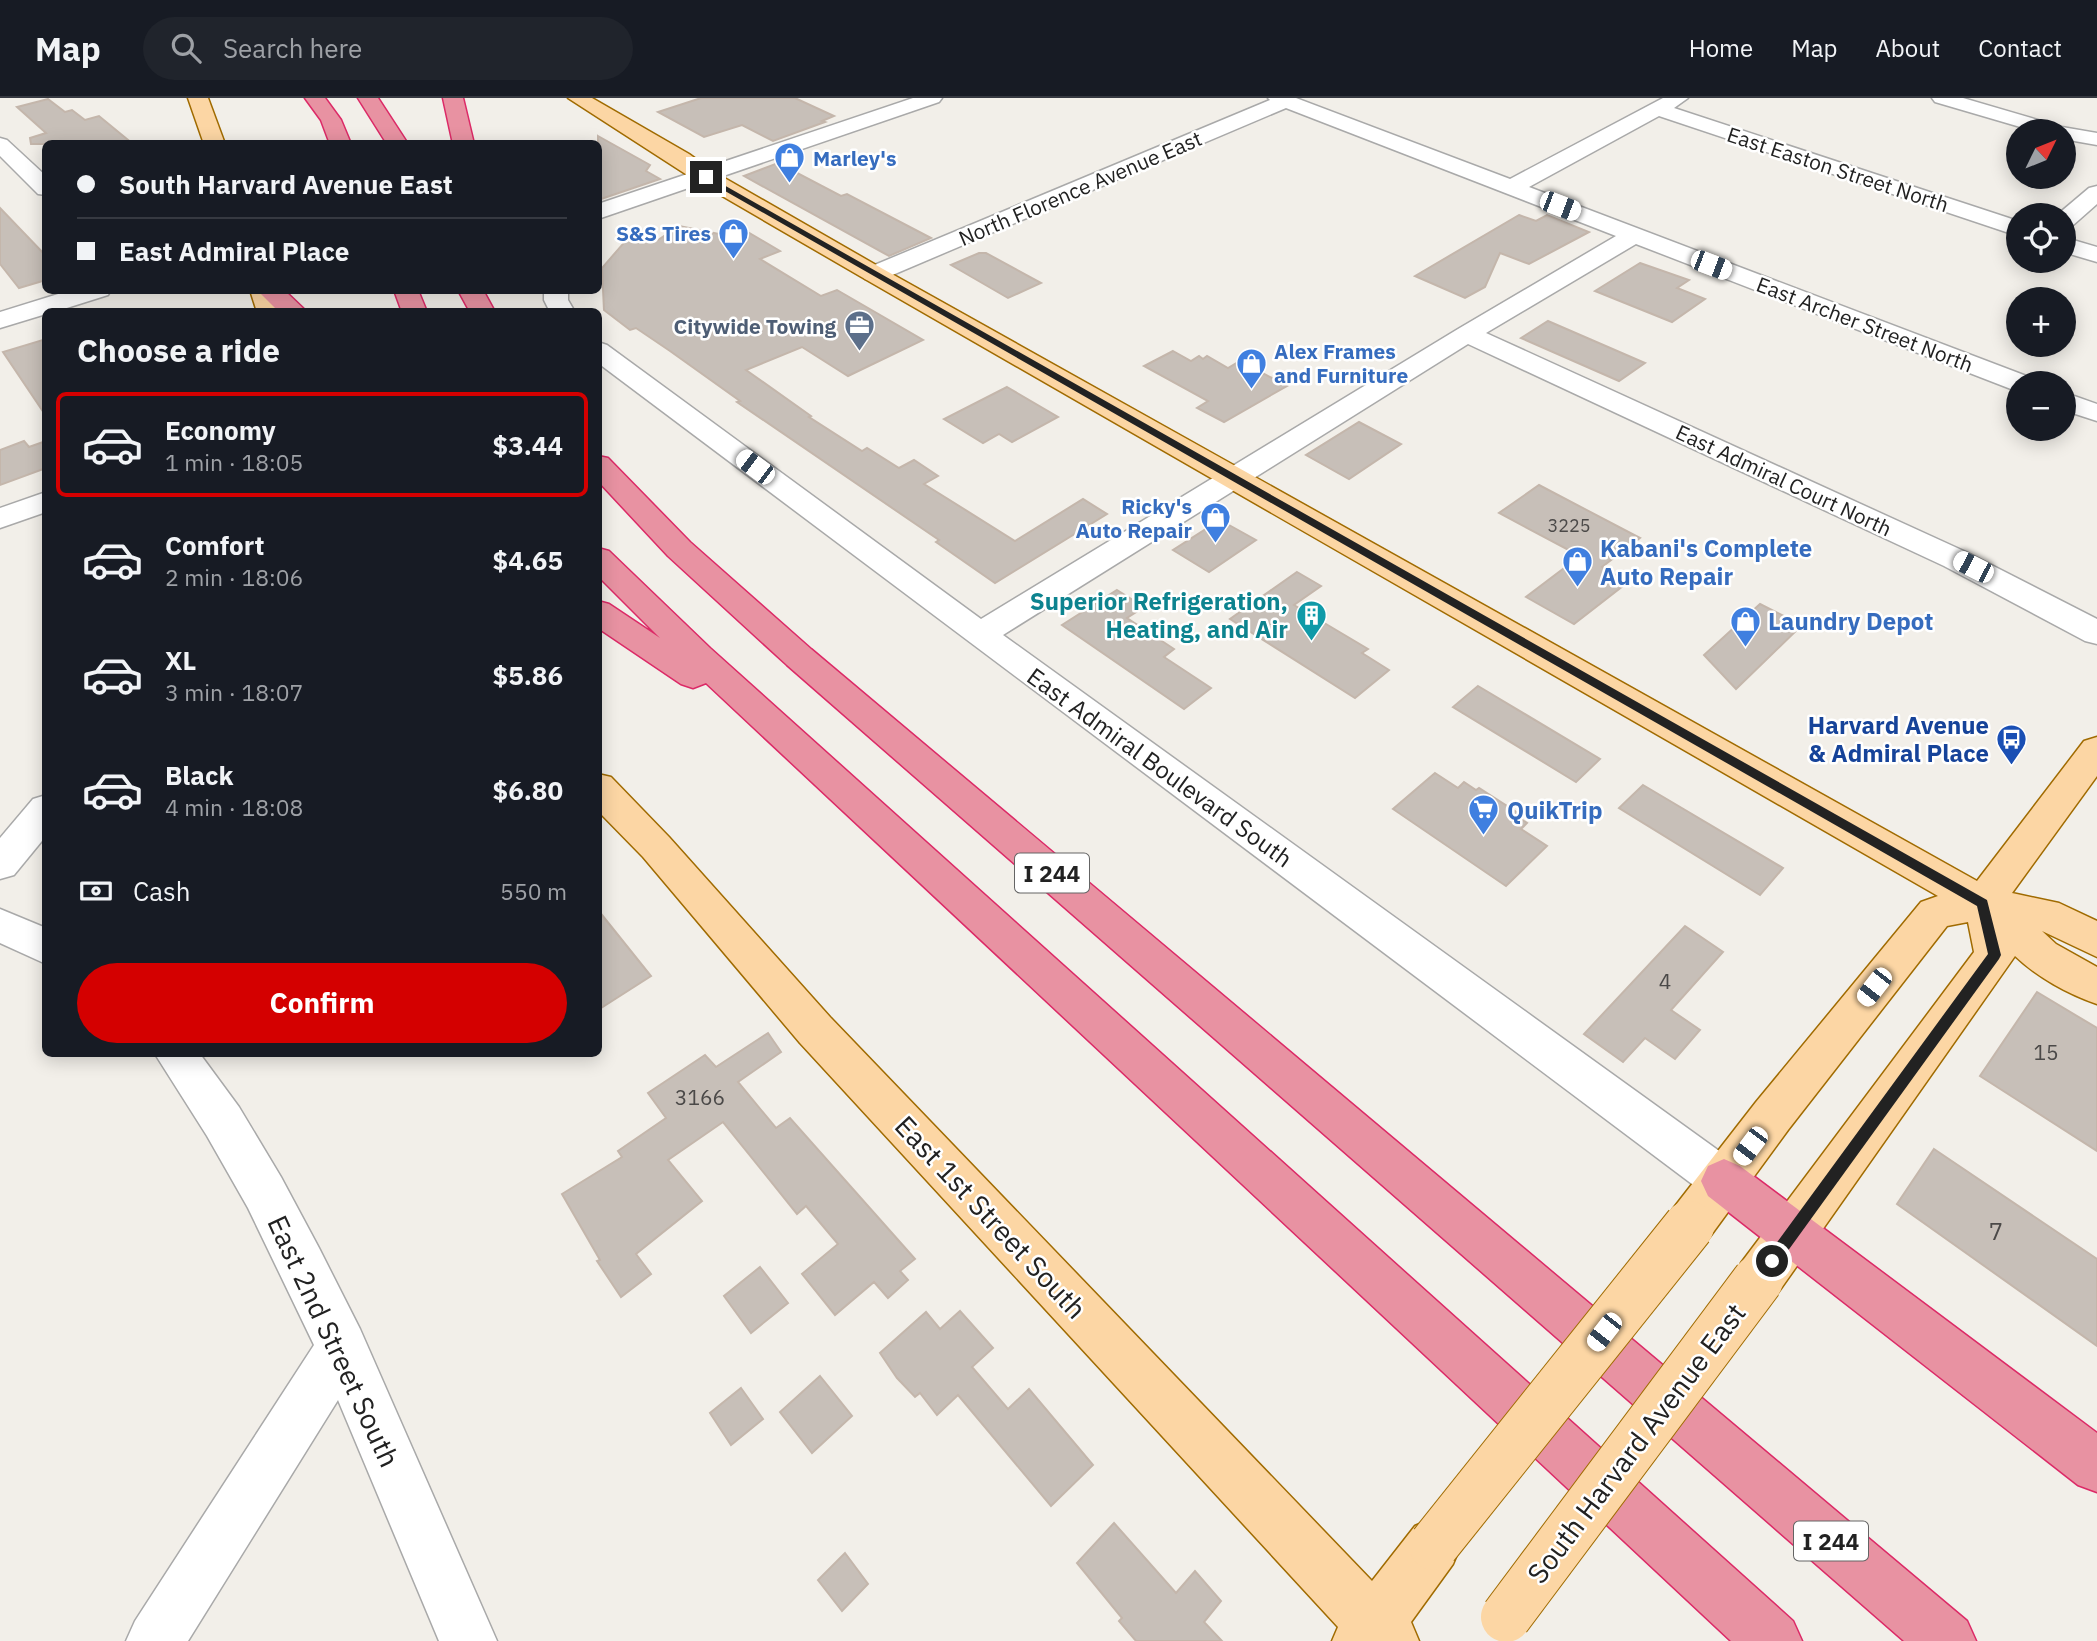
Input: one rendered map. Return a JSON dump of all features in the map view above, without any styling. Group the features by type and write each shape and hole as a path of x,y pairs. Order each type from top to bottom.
{"highway":[{"path":"315,98 331,120 339,140"},
{"path":"368,98 395,140"},
{"path":"453,98 463,140"},
{"path":"274,294 290,308"},
{"name":"I 244","path":"602,468 679,549 799,657 1947,1641"},
{"path":"602,562 698,656 1773,1641"},
{"path":"602,615 799,748"},
{"path":"1724,1181 2022,1405 2097,1466"}],"main road":[{"path":"198,98 214,140"},
{"path":"578,98 681,159 706,177 874,274 1983,903 2042,956 2097,987"},
{"path":"1983,903 2097,750"},
{"name":"East 1st Street South","path":"602,791 656,848 815,1030 1375,1635"},
{"path":"1375,1635 1434,1545 1935,913 1983,903 2059,919 2097,940"},
{"name":"South Harvard Avenue East","path":"1496,1629 1758,1280 1995,955 1983,903"}],"street":[{"path":"602,211 932,98"},
{"path":"1510,188 1678,98"},
{"path":"1942,98 2012,119 2032,105"},
{"name":"East Archer Street North","path":"1293,100 1510,188 2006,378"},
{"name":"North Florence Avenue East","path":"874,274 1293,100"},
{"name":"East Easton Street North","path":"1657,109 2006,225"},
{"path":"2076,135 2097,139"},
{"path":"0,144 42,185"},
{"path":"0,174 23,167"},
{"path":"2076,211 2097,193"},
{"path":"602,225 631,202"},
{"path":"980,634 1467,334 1634,235"},
{"path":"2076,249 2097,256"},
{"path":"0,320 86,294"},
{"name":"East Admiral Court North","path":"1467,334 1955,559 2097,633"},
{"name":"East Admiral Boulevard South","path":"602,353 1724,1181"},
{"path":"2076,405 2097,413"},
{"path":"0,519 42,503"},
{"path":"0,864 42,813"},
{"path":"0,925 42,945"},
{"name":"East 2nd Street South","path":"178,1057 200,1085 249,1164 342,1347 468,1641"},
{"path":"155,1641 342,1347"}],"building":[{"path":"701,98 795,98 834,116 822,121 825,122 773,141 742,125 704,137 658,112"},
{"path":"48,99 65,112 72,110 85,120 99,116 128,140 42,140 42,144 31,144 30,138 46,133 17,107"},
{"path":"598,136 650,165 646,171 660,179 602,199 602,140 598,140"},
{"path":"778,163 841,196 847,194 931,238 889,256 744,176"},
{"path":"0,208 42,252 42,281 19,288 0,264"},
{"path":"1519,215 1536,221 1547,215 1589,232 1529,264 1500,253 1485,287 1465,298 1415,276"},
{"path":"679,226 724,235 741,228 780,251 760,259 821,296 837,290 923,340 848,376 802,347 746,370 811,416 809,417 862,451 867,448 899,468 914,460 938,476 924,484 1015,541 1083,499 1107,514 995,583 936,542 939,540 737,402 740,401 670,351 636,328 630,330 604,310 602,268 629,237 658,240"},
{"path":"979,253 986,253 1041,283 1008,298 951,265"},
{"path":"1640,263 1689,280 1677,288 1705,299 1672,322 1595,291"},
{"path":"1548,321 1645,363 1619,381 1521,338"},
{"path":"42,340 42,410 3,352"},
{"name":"Alex Frames and Furniture","path":"1173,351 1191,361 1199,356 1203,359 1207,356 1228,368 1240,361 1287,386 1224,422 1197,408 1208,401 1144,366"},
{"path":"1007,387 1058,417 1012,442 999,434 983,443 944,419"},
{"path":"1359,422 1401,444 1349,479 1306,455"},
{"path":"24,441 29,447 42,442 42,469 0,485 0,450"},
{"path":"1539,485 1640,538 1602,567 1628,582 1574,624 1526,597 1580,556 1499,513"},
{"name":"Ricky's Auto Repair","path":"1220,520 1256,540 1209,572 1173,550"},
{"name":"Superior Refrigeration, Heating, and Air","path":"1297,572 1321,586 1294,605 1368,649 1362,653 1389,670 1355,698 1230,619"},
{"path":"1117,590 1144,607 1127,618 1174,649 1164,657 1211,688 1184,709 1062,625"},
{"name":"Laundry Depot","path":"1760,604 1802,625 1736,689 1704,655"},
{"name":"QuikTrip","path":"1478,686 1600,759 1576,782 1453,707"},
{"name":"QuikTrip","path":"1435,773 1458,788 1464,782 1476,790 1479,788 1518,813 1515,815 1527,823 1521,829 1547,846 1506,886 1393,809"},
{"name":"QuikTrip","path":"1643,785 1783,868 1760,895 1619,808"},
{"path":"602,915 651,976 602,1007"},
{"path":"1685,926 1723,952 1671,1010 1700,1030 1675,1059 1645,1038 1623,1062 1584,1034"},
{"path":"2037,992 2097,1028 2097,1151 1980,1076"},
{"path":"768,1033 781,1052 738,1082 776,1128 790,1118 915,1259 900,1271 908,1280 888,1298 874,1282 835,1315 802,1274 838,1244 806,1206 797,1214 723,1122 668,1160 702,1201 636,1254 651,1274 621,1297 597,1261 600,1260 562,1194 622,1157 618,1151 666,1118 648,1093 705,1055 716,1067"},
{"path":"1934,1149 2097,1259 2097,1346 1897,1204"},
{"path":"760,1267 788,1303 751,1333 724,1296"},
{"path":"960,1311 993,1348 972,1367 1008,1409 1029,1389 1093,1465 1051,1506 958,1395 937,1415 920,1393 915,1397 897,1378 880,1353 926,1312 940,1329"},
{"path":"820,1376 852,1416 812,1453 780,1412"},
{"path":"741,1388 763,1419 731,1445 710,1413"},
{"path":"1114,1523 1176,1593 1195,1571 1221,1601 1204,1622 1222,1641 1136,1641 1119,1621 1122,1618 1077,1563"},
{"path":"845,1553 868,1584 842,1611 818,1580"}],"place":[{"name":"Marley's","path":"790,185"},
{"name":"S&S Tires","path":"734,260"},
{"name":"Citywide Towing","path":"859,353"},
{"name":"Alex Frames and Furniture","path":"1251,390"},
{"name":"Ricky's Auto Repair","path":"1215,545"},
{"name":"Kabani's Complete Auto Repair","path":"1577,589"},
{"name":"Superior Refrigeration, Heating, and Air","path":"1311,642"},
{"name":"Laundry Depot","path":"1745,648"},
{"name":"Harvard Avenue & Admiral Place","path":"2012,766"},
{"name":"QuikTrip","path":"1484,837"}],"route":[{"path":"706,177 1983,903 1995,955 1772,1261"}]}
